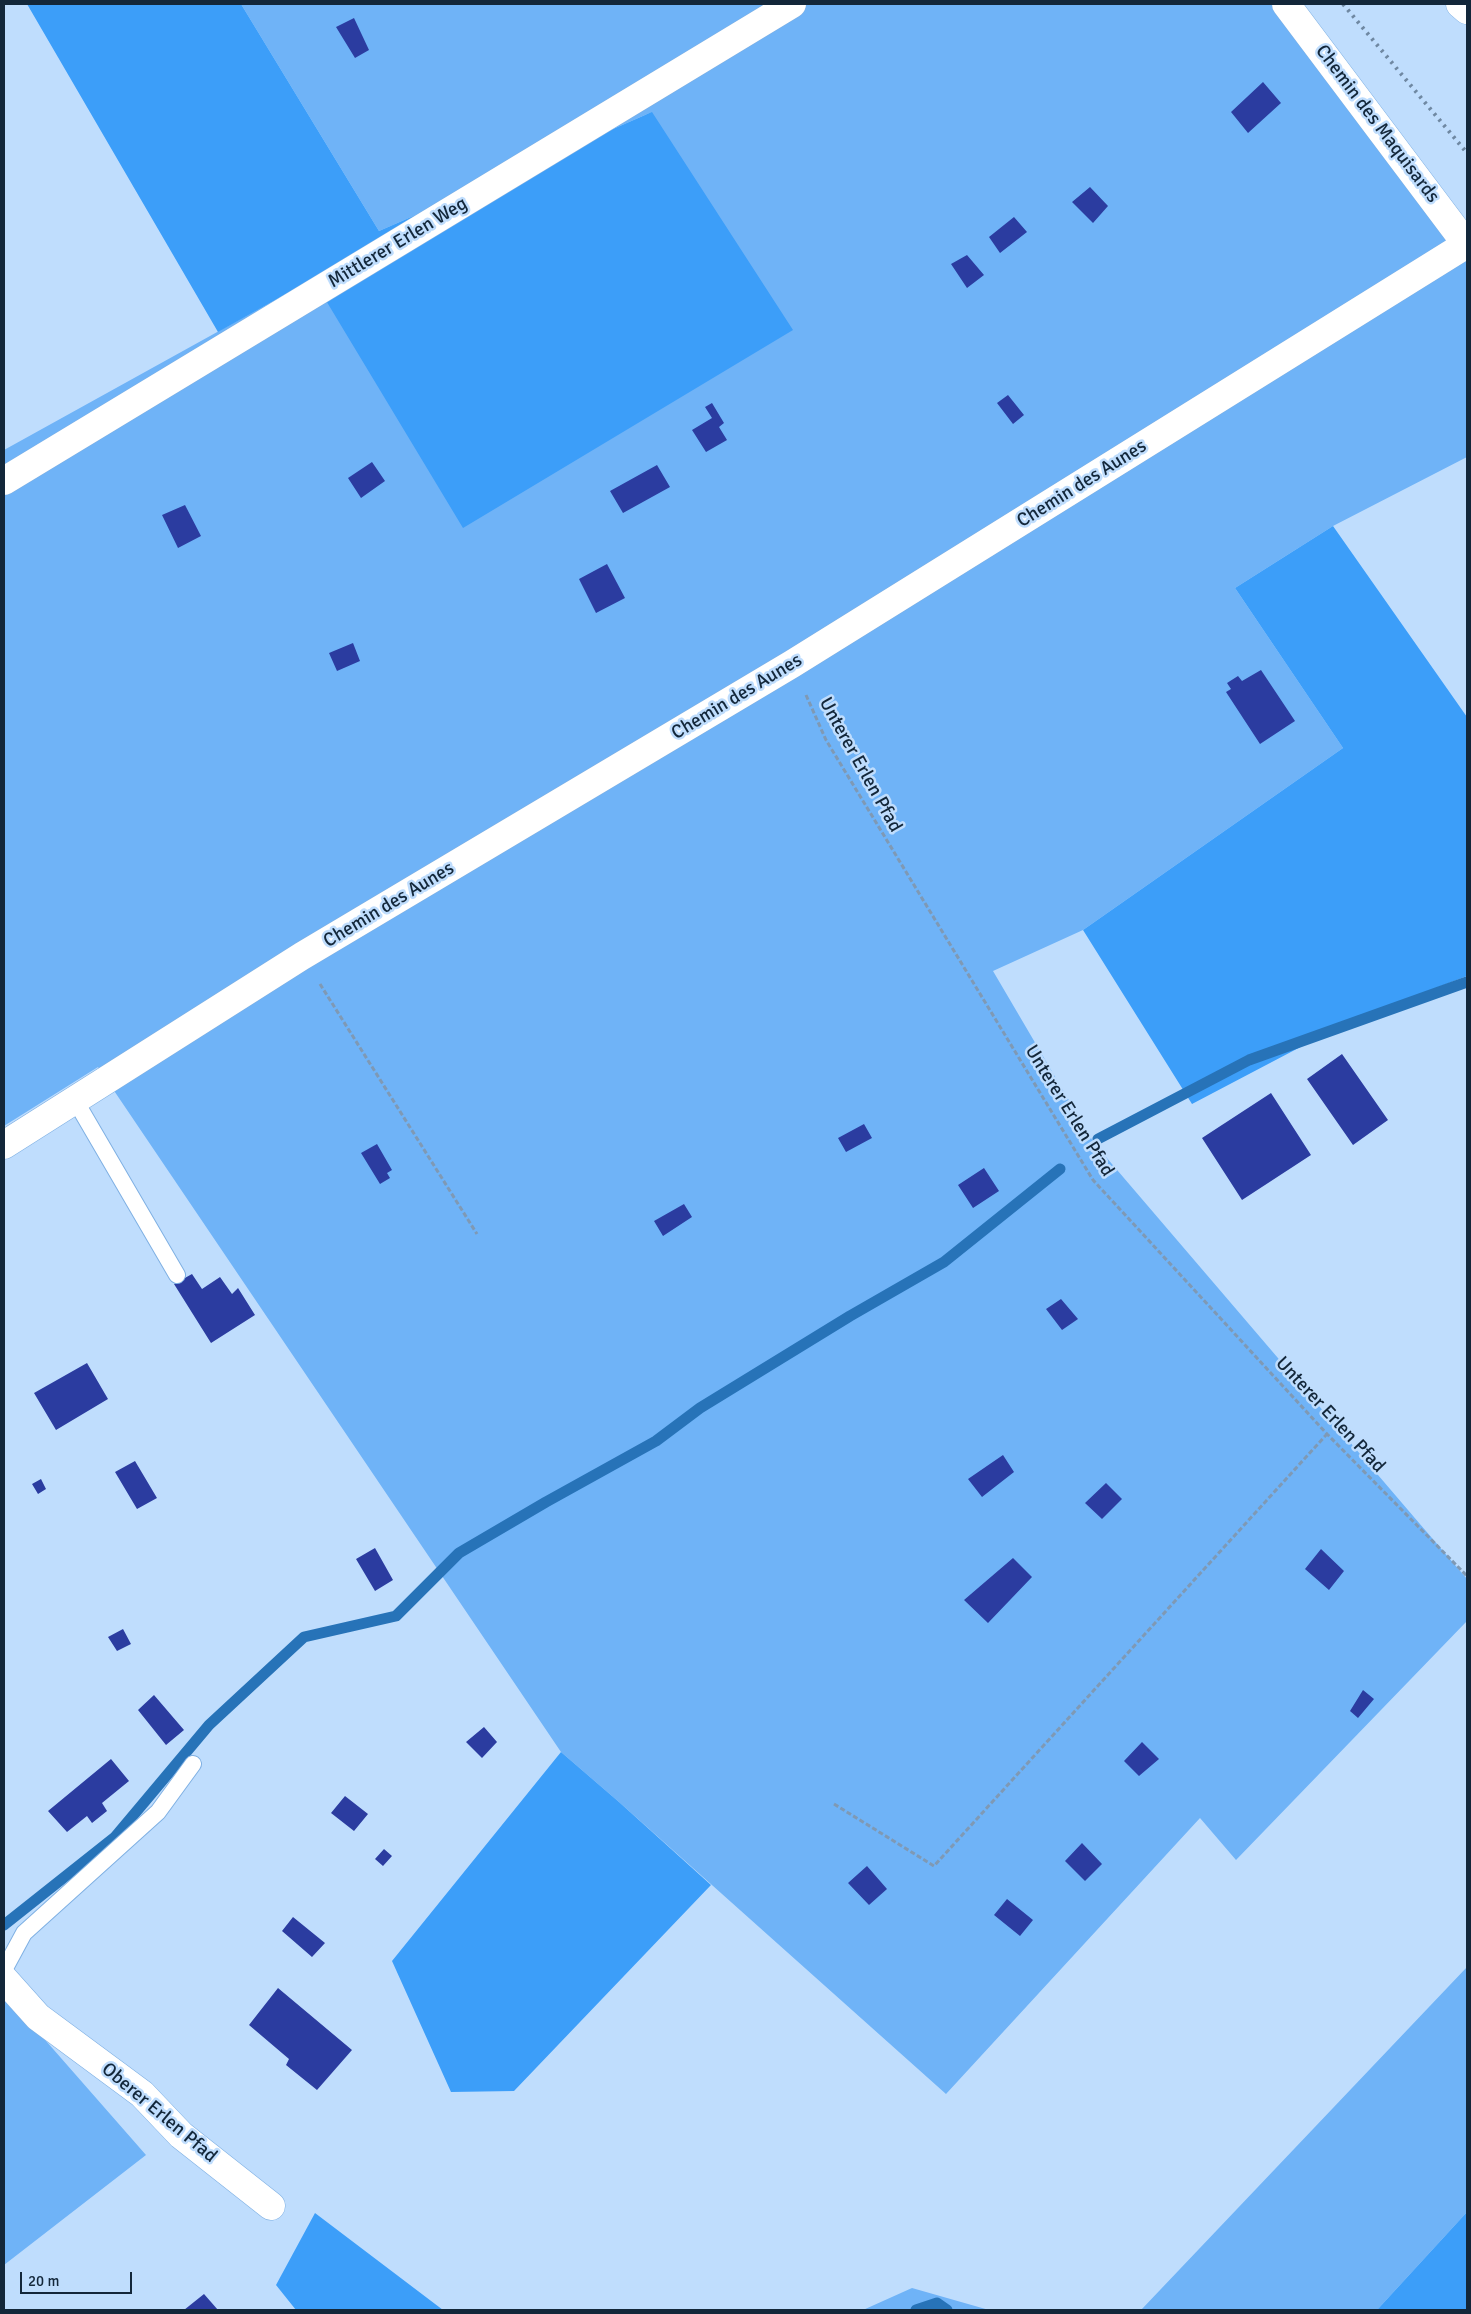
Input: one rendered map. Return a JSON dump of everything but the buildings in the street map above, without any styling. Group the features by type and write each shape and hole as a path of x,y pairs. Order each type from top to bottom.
{"street":[{"name":"Mittlerer Erlen Weg","path":"4,482 792,4"},
{"name":"Chemin des Maquisards","path":"1286,4 1467,245"},
{"path":"1460,4 1467,10"},
{"name":"Chemin des Aunes","path":"4,1145 302,956 792,664 1467,245"},
{"name":"Oberer Erlen Pfad","path":"4,1979 38,2017 142,2094 181,2135 271,2206"}],"lane":[{"path":"75,1100 176,1275"},
{"path":"4,1970 24,1933 158,1812 193,1764"}],"path":[{"name":"Unterer Erlen Pfad","path":"792,664 826,740 1093,1180 1327,1434 1467,1576"},
{"path":"302,956 477,1234"},
{"path":"834,1804 934,1866 1327,1434"}],"shaded area":[{"path":"27,4 241,4 379,231 652,112 793,330 463,528 313,279 218,332"},
{"path":"241,4 1280,4 1467,252 1467,457 1333,526 1235,588 1343,748 1083,930 993,971 1094,1143 1467,1579 1467,1621 1236,1860 1200,1818 946,2094 561,1752 98,1067 4,1126 4,450 313,279 652,112 379,231"},
{"path":"1333,526 1467,717 1467,976 1348,1022 1192,1104 1083,930 1343,748 1235,588"},
{"path":"561,1752 711,1885 514,2091 451,2092 392,1961"},
{"path":"1467,1967 1467,2212 1377,2310 1141,2310"},
{"path":"4,1993 146,2155 4,2265"},
{"path":"1467,2212 1467,2310 1377,2310"},
{"path":"315,2213 443,2310 296,2310 276,2285"},
{"path":"912,2288 989,2310 863,2310"}],"waterway":[{"path":"1098,1139 1249,1060 1467,982"},
{"path":"4,1925 115,1837 209,1725 304,1637 396,1616 459,1553 656,1441 700,1408 850,1316 944,1262 1060,1169"},
{"path":"916,2310 937,2303 947,2310"}],"railway":[{"path":"1343,4 1467,153"}]}
